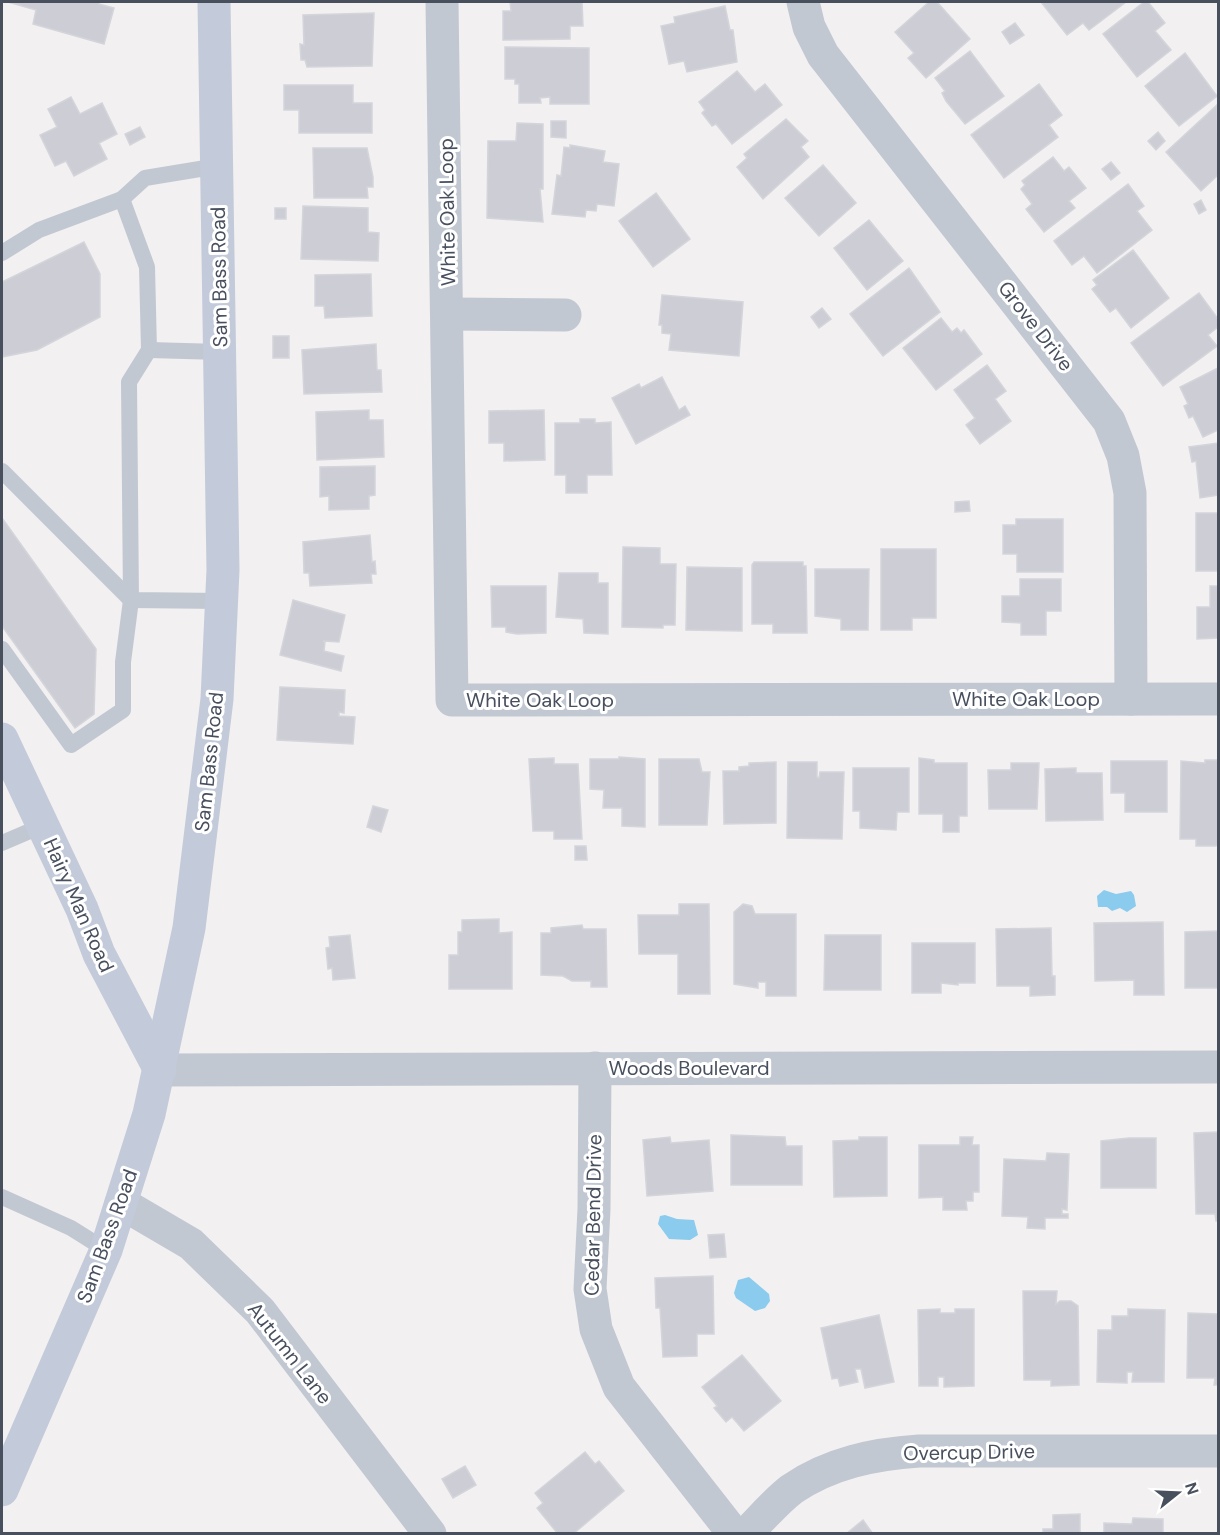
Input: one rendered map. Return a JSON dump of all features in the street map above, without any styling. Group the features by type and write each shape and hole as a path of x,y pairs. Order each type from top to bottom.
{"main road":[{"name":"Sam Bass Road","path":"2,1490 106,1250 149,1114 189,928 217,699 222,601 218,166 214,2"},
{"name":"Hairy Man Road","path":"2,739 44,825 99,954 160,1070"}],"street":[{"name":"White Oak Loop","path":"442,2 449,314 452,700 1218,699"},
{"name":"Grove Drive","path":"803,2 809,27 824,55 1109,421 1123,456 1130,493 1131,699"},
{"path":"449,314 565,315"},
{"name":"Woods Boulevard","path":"160,1070 1218,1067"},
{"name":"Cedar Bend Drive","path":"595,1068 594,1209 590,1289 596,1329 619,1387 734,1533"},
{"name":"Autumn Lane","path":"121,1203 191,1244 260,1311 430,1533"},
{"name":"Overcup Drive","path":"746,1533 792,1489 825,1471 880,1453 1218,1451"}],"lane":[{"path":"2,253 39,230 122,199 145,178 218,166"},
{"path":"2,649 71,745 123,710 123,662 131,600 129,382 149,350 147,267 122,199"},
{"path":"149,350 220,352"},
{"path":"2,471 131,600 222,601"},
{"path":"2,843 44,825"},
{"path":"2,1197 71,1228 106,1250"}],"water":[{"path":"1104,890 1116,894 1131,891 1136,906 1127,912 1120,908 1112,911 1107,907 1098,907 1097,896"},
{"path":"665,1215 677,1219 694,1220 698,1235 690,1240 669,1239 658,1224 660,1216"},
{"path":"749,1277 769,1294 770,1301 765,1308 755,1311 736,1298 734,1293 738,1280"}],"building":[{"path":"8,2 99,2 99,4 114,8 104,44 33,24 36,10"},
{"path":"510,2 582,2 583,26 570,26 570,39 503,40 503,11 511,11"},
{"path":"929,2 937,2 970,39 926,78 908,58 914,53 895,32"},
{"path":"1041,2 1126,2 1089,30 1083,23 1067,35"},
{"path":"1144,2 1148,2 1165,23 1155,31 1171,50 1137,77 1103,34"},
{"path":"725,6 730,30 733,30 737,62 687,72 684,61 669,64 661,26 675,23 674,17"},
{"path":"374,13 372,66 307,67 305,60 301,60 300,44 304,45 303,15"},
{"path":"1015,23 1024,35 1010,44 1002,32"},
{"path":"505,47 589,48 589,104 550,104 550,97 540,98 541,103 519,103 519,84 515,84 515,79 505,79"},
{"path":"970,51 1004,96 965,124 946,101 942,93 945,91 935,78"},
{"path":"1185,53 1217,96 1179,126 1145,86"},
{"path":"737,71 755,92 765,84 782,105 732,144 716,124 712,126 702,113 705,110 699,102"},
{"path":"1039,84 1062,115 1049,125 1058,137 1004,178 971,135"},
{"path":"284,85 353,85 353,103 372,103 372,133 299,133 299,110 284,110"},
{"path":"71,97 80,114 102,103 117,134 99,143 107,159 74,176 66,161 55,166 40,135 57,127 48,109"},
{"path":"1217,105 1218,175 1201,191 1166,152"},
{"path":"786,119 808,141 801,147 809,157 763,199 737,167 747,158 744,154"},
{"path":"551,121 566,121 566,138 551,137"},
{"path":"517,123 543,124 543,189 540,189 543,222 487,218 488,141 516,141"},
{"path":"140,127 145,137 130,145 125,134"},
{"path":"1158,132 1165,141 1156,150 1148,141"},
{"path":"570,145 605,151 603,162 619,164 614,206 597,204 596,211 586,210 585,217 552,214 557,175 561,176 564,147 570,148"},
{"path":"313,148 367,148 373,177 373,187 367,187 368,198 314,198"},
{"path":"1053,157 1064,171 1069,167 1086,188 1069,201 1075,208 1044,232 1026,209 1032,204 1021,189 1025,185 1022,181"},
{"path":"1111,162 1120,173 1111,180 1102,169"},
{"path":"823,165 856,203 819,236 785,198"},
{"path":"1128,184 1144,206 1137,211 1152,230 1097,273 1084,256 1072,265 1054,241"},
{"path":"656,193 690,239 653,267 619,221"},
{"path":"1201,200 1206,210 1199,214 1194,204"},
{"path":"303,206 368,208 368,232 379,233 378,261 301,259"},
{"path":"275,208 286,208 286,219 275,219"},
{"path":"869,220 903,261 867,290 834,248"},
{"path":"84,242 100,274 100,317 37,350 2,357 2,282"},
{"path":"1133,250 1169,298 1131,328 1116,308 1110,312 1092,289 1097,285 1093,280"},
{"path":"909,268 940,312 883,356 850,314"},
{"path":"371,274 372,316 325,318 324,306 315,306 315,275"},
{"path":"1199,293 1218,319 1218,327 1208,335 1217,346 1163,386 1131,343"},
{"path":"662,295 743,302 739,356 669,350 671,334 662,333 662,325 659,325"},
{"path":"822,308 831,319 819,328 811,317"},
{"path":"941,318 952,332 957,328 961,333 964,330 982,354 936,390 903,348"},
{"path":"273,336 289,336 289,358 273,358"},
{"path":"376,344 377,370 381,370 382,392 304,394 302,350"},
{"path":"987,365 1006,391 995,399 1011,421 980,444 966,425 975,418 954,390"},
{"path":"1218,368 1218,430 1203,437 1193,416 1189,418 1184,406 1188,404 1180,387"},
{"path":"662,377 679,410 685,406 690,415 636,444 612,398 639,384 641,388"},
{"path":"369,410 369,420 383,420 384,457 317,460 316,412"},
{"path":"544,410 545,460 504,461 504,443 489,443 489,411"},
{"path":"580,419 595,419 595,423 611,422 612,475 587,475 587,493 566,493 566,475 555,475 555,423 580,423"},
{"path":"1218,443 1218,495 1200,498 1196,461 1192,462 1189,447"},
{"path":"375,466 375,495 369,496 369,509 329,510 329,496 320,497 320,467"},
{"path":"969,501 970,511 955,512 955,502"},
{"path":"1196,513 1218,513 1218,571 1196,571"},
{"path":"2,518 96,649 94,714 75,728 2,626"},
{"path":"1016,519 1063,519 1063,572 1017,572 1017,554 1003,554 1003,525 1016,525"},
{"path":"370,535 372,562 375,561 376,574 371,574 372,583 310,586 309,573 304,573 303,542"},
{"path":"623,547 660,548 660,564 676,564 675,625 663,625 663,628 622,627"},
{"path":"881,549 936,549 936,618 912,618 912,630 881,630"},
{"path":"754,562 803,562 803,566 806,566 807,633 773,633 773,624 752,624 752,565"},
{"path":"687,567 742,568 742,631 686,630"},
{"path":"815,569 869,569 868,630 841,630 841,619 815,616"},
{"path":"559,573 598,573 598,583 608,583 608,634 584,633 583,619 556,617"},
{"path":"1020,579 1061,579 1061,611 1046,611 1046,635 1021,635 1021,623 1002,622 1002,596 1020,596"},
{"path":"491,586 546,586 546,633 517,634 506,632 506,627 492,627"},
{"path":"1210,586 1218,586 1218,638 1197,639 1197,607 1210,607"},
{"path":"293,600 345,615 339,642 323,641 325,642 324,651 344,656 341,671 280,655"},
{"path":"280,687 345,690 344,713 339,712 339,716 355,717 353,744 277,740"},
{"path":"619,757 645,759 645,827 622,826 622,808 603,808 604,790 590,789 590,759 619,759"},
{"path":"554,758 554,764 578,764 582,839 554,839 554,831 533,831 529,759"},
{"path":"919,758 934,760 934,763 967,763 967,816 959,816 959,832 943,832 943,814 919,814"},
{"path":"659,759 699,759 702,772 710,772 707,825 659,825"},
{"path":"1205,760 1218,760 1218,844 1216,846 1196,846 1196,839 1180,839 1181,761 1205,763"},
{"path":"1111,761 1167,761 1167,812 1125,812 1125,793 1111,793"},
{"path":"776,762 776,823 724,824 723,771 739,771 739,767 749,766 749,763"},
{"path":"788,762 817,762 817,777 819,778 820,772 844,772 842,839 787,838"},
{"path":"1011,763 1039,763 1037,809 989,809 988,770 1011,770"},
{"path":"853,768 909,768 909,812 897,812 896,830 860,828 860,811 853,811"},
{"path":"1076,768 1076,773 1102,773 1103,820 1046,821 1045,769"},
{"path":"373,806 388,810 381,832 367,827"},
{"path":"575,846 586,846 587,860 575,860"},
{"path":"679,904 709,904 710,994 678,994 678,954 639,954 638,915 679,915"},
{"path":"743,904 752,906 755,914 796,914 796,996 766,996 766,982 758,982 758,988 734,984 734,912"},
{"path":"499,919 499,933 512,932 512,989 449,989 449,955 458,955 458,932 462,932 462,920"},
{"path":"1163,922 1164,995 1134,995 1134,980 1095,981 1094,923"},
{"path":"582,925 583,929 606,929 607,987 591,987 591,981 572,981 563,976 541,975 541,933 551,933 551,928"},
{"path":"1051,928 1052,976 1055,976 1055,995 1030,996 1030,986 997,986 996,929"},
{"path":"1218,931 1218,988 1185,988 1185,932"},
{"path":"350,935 355,978 333,980 332,968 328,969 326,948 330,947 329,937"},
{"path":"825,935 881,935 881,990 824,990"},
{"path":"912,943 975,943 975,983 958,983 958,985 941,983 941,993 912,993"},
{"path":"1218,1132 1218,1221 1216,1221 1215,1214 1196,1214 1194,1133"},
{"path":"731,1135 785,1137 786,1146 802,1146 802,1185 731,1185"},
{"path":"670,1137 671,1143 709,1140 713,1191 647,1196 643,1140"},
{"path":"859,1137 887,1137 887,1196 834,1197 833,1141 859,1140"},
{"path":"960,1137 973,1137 972,1145 979,1145 979,1192 973,1192 973,1201 966,1201 967,1210 943,1210 943,1197 919,1198 919,1145 960,1145"},
{"path":"1156,1138 1156,1188 1101,1188 1101,1141"},
{"path":"1047,1153 1069,1154 1067,1210 1062,1209 1062,1214 1068,1214 1068,1218 1045,1218 1045,1229 1027,1228 1028,1217 1002,1216 1004,1159 1046,1161"},
{"path":"724,1234 726,1257 710,1258 708,1235"},
{"path":"713,1276 714,1334 697,1334 697,1356 663,1357 660,1308 656,1308 655,1278"},
{"path":"1023,1291 1057,1291 1056,1304 1060,1301 1071,1301 1078,1306 1079,1385 1051,1386 1051,1380 1024,1380"},
{"path":"940,1309 940,1313 955,1313 955,1309 974,1309 974,1386 944,1387 944,1377 938,1377 938,1386 919,1386 918,1310"},
{"path":"1128,1309 1165,1310 1164,1382 1132,1382 1133,1372 1127,1372 1127,1383 1097,1382 1098,1330 1112,1330 1112,1316 1128,1316"},
{"path":"1188,1313 1218,1314 1218,1385 1214,1385 1215,1378 1187,1378"},
{"path":"879,1315 894,1382 865,1388 861,1369 855,1369 858,1382 840,1386 838,1378 832,1379 821,1328"},
{"path":"742,1355 781,1401 744,1431 732,1417 726,1422 714,1408 717,1406 702,1387"},
{"path":"585,1452 595,1464 599,1461 624,1491 573,1534 558,1534 537,1508 543,1503 535,1493"},
{"path":"465,1466 476,1485 453,1498 442,1479"},
{"path":"1080,1514 1080,1534 1043,1534 1043,1529 1053,1529 1053,1515"},
{"path":"1133,1518 1163,1519 1163,1534 1104,1534 1104,1523 1132,1524"},
{"path":"863,1520 873,1534 846,1534"}]}
